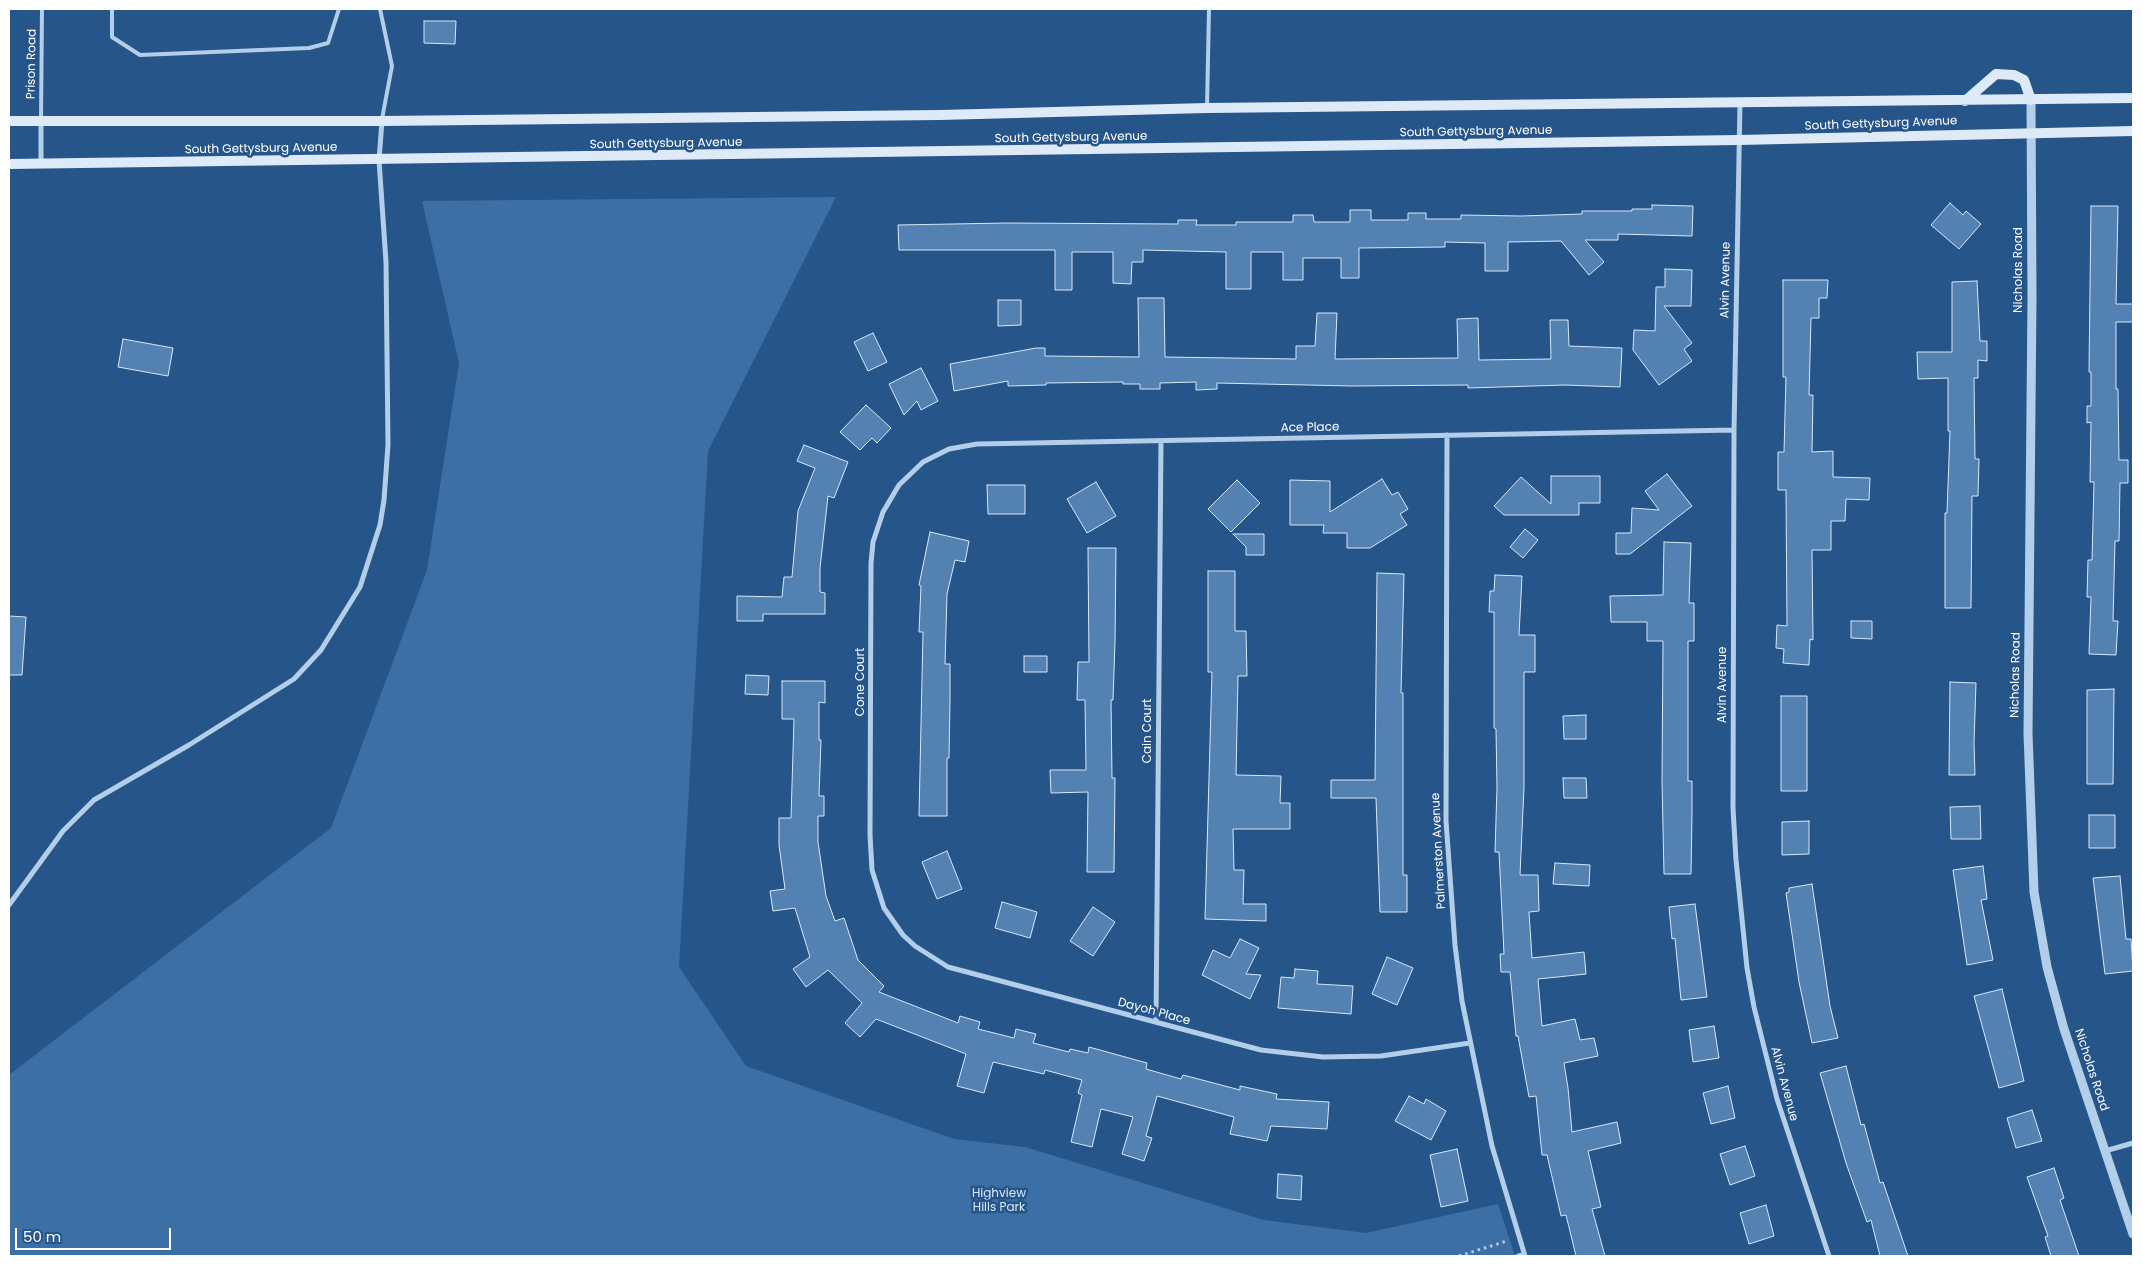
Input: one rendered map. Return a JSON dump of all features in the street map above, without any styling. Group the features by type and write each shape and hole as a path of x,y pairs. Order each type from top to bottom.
{"main road":[{"path":"1965,101 1996,74 2014,75 2024,80 2031,100"},
{"name":"South Gettysburg Avenue","path":"9,121 382,121 940,115 1207,108 2133,98"},
{"name":"South Gettysburg Avenue","path":"9,164 1739,140 2133,131"}],"street":[{"name":"Nicholas Road","path":"2031,100 2032,298 2028,734 2031,854 2034,892 2047,966 2064,1029 2133,1234"},
{"name":"Alvin Avenue","path":"1740,102 1734,430 1733,808 1736,860 1754,1007 1777,1099 1829,1256"},
{"path":"41,120 41,164"},
{"path":"9,905 63,831 94,800 205,735 294,678 321,650 360,587 380,525 388,445 386,262 379,160 382,121"},
{"name":"Ace Place","path":"899,486 924,462 949,449 963,446 1067,441 1161,441 1734,430"},
{"name":"Palmerston Avenue","path":"1447,435 1446,821 1455,945 1470,1043 1492,1146 1525,1255"},
{"name":"Cain Court","path":"1156,1022 1161,441"},
{"name":"Cone Court","path":"876,884 870,835 871,563 877,526 882,512 899,486"},
{"name":"Dayoh Place","path":"876,884 884,908 903,935 928,956 948,967 1262,1050 1323,1057 1389,1056 1470,1043"},
{"path":"2105,1151 2133,1143"}],"lane":[{"name":"Prison Road","path":"41,120 42,9"},
{"path":"112,9 112,37 140,55 309,48 328,43 340,9"},
{"path":"380,9 392,66 382,121"},
{"path":"1207,108 1209,9"},
{"path":"1517,1256 1525,1255"}],"path":[{"path":"1459,1256 1510,1240"}],"green space":[{"name":"Highview Hills Park","path":"836,197 708,451 679,967 746,1066 954,1139 1025,1147 1264,1220 1366,1233 1498,1204 1515,1256 9,1256 9,1075 331,828 427,570 459,363 422,201"}],"building":[{"path":"424,21 456,21 455,44 424,43"},
{"path":"1950,203 1963,215 1966,211 1981,224 1959,249 1931,225"},
{"path":"1652,205 1693,206 1692,236 1618,234 1618,240 1585,240 1604,262 1589,275 1561,241 1508,242 1508,271 1485,271 1485,243 1445,242 1445,247 1359,248 1359,278 1341,278 1341,258 1303,258 1303,280 1283,280 1283,252 1251,252 1251,289 1226,289 1226,252 1143,250 1143,262 1132,262 1131,284 1113,283 1113,252 1072,252 1072,290 1055,290 1055,250 899,250 898,225 1007,223 1178,224 1178,220 1197,220 1196,225 1236,225 1236,222 1293,222 1293,215 1313,215 1314,222 1350,222 1350,210 1371,210 1371,220 1408,220 1408,213 1426,213 1426,219 1461,219 1461,215 1521,216 1582,214 1582,211 1632,211 1632,209 1652,209"},
{"path":"2091,206 2118,206 2116,304 2133,304 2133,322 2116,322 2119,460 2128,460 2128,483 2120,483 2119,541 2115,541 2113,621 2118,621 2116,655 2089,654 2091,597 2087,597 2088,560 2092,560 2094,482 2090,482 2091,422 2087,423 2087,406 2091,406 2091,372 2089,372"},
{"path":"1665,269 1692,270 1691,306 1664,306 1692,343 1684,349 1692,361 1659,385 1633,350 1634,330 1655,331 1656,287 1665,287"},
{"path":"1783,280 1828,280 1827,298 1819,298 1819,318 1811,318 1809,395 1813,395 1812,452 1833,451 1833,477 1870,478 1869,500 1846,499 1845,521 1831,521 1831,550 1812,550 1813,640 1810,639 1809,665 1783,663 1784,649 1776,648 1777,625 1787,626 1786,490 1778,490 1778,452 1784,452 1786,377 1783,377"},
{"path":"1977,281 1980,341 1987,341 1987,361 1978,360 1978,378 1974,378 1975,459 1979,459 1978,496 1972,496 1971,608 1945,608 1945,513 1947,513 1950,431 1948,431 1948,378 1918,379 1917,352 1952,352 1952,282"},
{"path":"1138,298 1164,298 1165,357 1296,359 1296,346 1315,346 1317,313 1337,313 1335,359 1458,358 1457,319 1478,318 1479,360 1551,359 1550,320 1568,320 1569,346 1622,348 1620,387 1565,385 1468,388 1468,385 1352,386 1217,383 1217,389 1196,390 1196,382 1160,383 1160,389 1140,389 1140,384 1123,384 1123,382 1046,383 1046,385 1008,386 1008,381 954,391 950,364 1036,348 1045,348 1045,356 1139,357"},
{"path":"998,300 1021,300 1021,325 998,326"},
{"path":"873,333 887,362 868,371 854,342"},
{"path":"123,339 173,348 168,376 118,367"},
{"path":"921,368 938,401 921,410 917,401 904,415 889,384"},
{"path":"866,405 891,428 877,443 872,438 860,450 840,432"},
{"path":"804,445 848,462 834,498 828,496 820,568 820,592 825,593 825,614 763,614 763,621 737,621 737,596 782,597 784,577 792,577 798,511 815,468 797,461"},
{"path":"1667,474 1692,506 1630,554 1616,554 1616,533 1631,533 1632,508 1659,510 1645,491"},
{"path":"1551,476 1600,476 1600,503 1579,503 1579,515 1504,515 1494,506 1521,477 1551,504"},
{"path":"1382,479 1392,495 1398,492 1408,509 1400,514 1407,525 1370,548 1347,548 1347,533 1323,533 1324,525 1290,525 1290,480 1330,481 1330,512"},
{"path":"1237,480 1260,503 1231,532 1208,509"},
{"path":"1096,482 1116,516 1087,533 1067,499"},
{"path":"987,485 1025,485 1025,514 988,514"},
{"path":"1525,529 1538,540 1523,558 1510,547"},
{"path":"930,532 969,541 965,562 955,560 947,594 945,664 950,664 950,700 947,816 919,816 923,632 919,632 921,586 919,585"},
{"path":"1233,534 1264,534 1264,555 1246,555 1246,547"},
{"path":"1664,542 1691,543 1689,603 1694,603 1694,641 1688,641 1688,781 1692,781 1691,874 1664,874 1662,781 1663,641 1647,641 1647,622 1611,622 1610,596 1663,595"},
{"path":"1088,548 1116,548 1115,642 1113,700 1111,700 1112,778 1115,778 1114,872 1087,872 1088,792 1051,793 1050,770 1086,770 1085,700 1077,700 1078,662 1089,662"},
{"path":"1208,571 1235,571 1235,631 1246,631 1247,676 1238,676 1236,775 1281,776 1280,803 1290,803 1290,829 1233,829 1234,870 1244,870 1243,904 1266,904 1266,921 1205,919 1212,672 1208,672"},
{"path":"1377,573 1404,574 1401,693 1403,693 1403,875 1407,875 1407,912 1380,912 1376,798 1331,798 1331,780 1375,780"},
{"path":"1495,575 1522,576 1519,635 1535,635 1535,672 1524,672 1524,787 1520,875 1538,875 1539,911 1529,912 1532,958 1584,952 1586,974 1538,979 1542,1026 1575,1019 1580,1040 1594,1038 1598,1056 1564,1063 1572,1132 1617,1122 1621,1143 1588,1151 1601,1207 1592,1209 1605,1256 1576,1256 1566,1215 1561,1216 1547,1155 1542,1155 1536,1096 1529,1097 1518,1036 1516,1036 1510,972 1501,972 1500,954 1504,954 1499,852 1495,852 1497,787 1496,729 1494,728 1494,612 1489,612 1490,591 1494,591"},
{"path":"9,616 26,617 22,675 9,675"},
{"path":"1851,621 1872,621 1872,639 1851,638"},
{"path":"1024,656 1047,656 1047,672 1024,672"},
{"path":"746,675 769,676 768,695 745,694"},
{"path":"782,681 825,681 825,703 819,702 819,740 821,740 819,796 824,796 824,816 818,816 818,842 826,896 835,921 844,918 858,960 884,986 879,992 958,1023 960,1016 980,1022 978,1029 1014,1038 1016,1029 1036,1034 1033,1043 1069,1052 1070,1049 1088,1053 1089,1047 1147,1063 1146,1069 1181,1079 1183,1075 1240,1090 1240,1086 1277,1094 1276,1099 1329,1102 1327,1129 1271,1126 1267,1141 1230,1134 1234,1117 1157,1096 1146,1136 1152,1138 1144,1161 1122,1154 1133,1117 1101,1109 1092,1147 1071,1142 1082,1095 1078,1093 1082,1080 1045,1070 1044,1074 993,1062 984,1093 957,1086 966,1054 876,1019 860,1037 845,1023 862,1003 828,970 806,987 793,969 810,957 795,908 773,911 770,891 785,889 779,845 779,818 791,818 794,719 782,719"},
{"path":"1950,682 1976,683 1975,775 1949,775"},
{"path":"2114,689 2113,784 2087,784 2087,690"},
{"path":"1781,696 1807,696 1807,791 1781,791"},
{"path":"1586,715 1586,739 1564,739 1563,716"},
{"path":"1563,778 1586,778 1587,798 1564,798"},
{"path":"1980,806 1981,839 1951,839 1950,807"},
{"path":"2089,815 2115,815 2115,848 2089,848"},
{"path":"1809,821 1809,854 1782,855 1782,822"},
{"path":"947,851 962,889 937,899 922,862"},
{"path":"1555,863 1590,865 1589,886 1553,884"},
{"path":"1983,866 1987,899 1981,900 1993,960 1967,965 1953,870"},
{"path":"2120,876 2126,939 2131,939 2133,971 2105,974 2093,878"},
{"path":"1812,884 1830,1006 1838,1038 1812,1043 1799,982 1786,893 1789,892 1789,888"},
{"path":"1002,902 1037,912 1030,938 995,928"},
{"path":"1695,904 1707,997 1681,1000 1675,938 1672,939 1669,907"},
{"path":"1093,907 1115,922 1093,956 1070,941"},
{"path":"1240,939 1259,948 1246,974 1261,975 1250,999 1202,975 1213,950 1230,958"},
{"path":"1387,957 1413,968 1397,1005 1372,994"},
{"path":"1295,969 1318,971 1317,984 1353,986 1351,1014 1278,1008 1281,977 1294,978"},
{"path":"2002,989 2024,1081 1999,1088 1974,996"},
{"path":"1714,1026 1719,1058 1693,1062 1689,1030"},
{"path":"1846,1066 1861,1125 1864,1124 1880,1183 1883,1182 1908,1256 1880,1256 1871,1220 1867,1222 1846,1163 1820,1073"},
{"path":"1728,1086 1735,1118 1711,1124 1703,1093"},
{"path":"1409,1096 1424,1104 1426,1099 1446,1111 1431,1140 1395,1121"},
{"path":"2032,1110 2042,1141 2016,1148 2007,1118"},
{"path":"1745,1146 1755,1176 1730,1185 1720,1154"},
{"path":"1457,1149 1468,1201 1441,1207 1430,1155"},
{"path":"2054,1168 2064,1198 2060,1200 2079,1256 2051,1256 2045,1237 2048,1236 2027,1177"},
{"path":"1278,1174 1302,1176 1301,1200 1277,1198"},
{"path":"1766,1205 1774,1236 1749,1244 1740,1213"}]}
